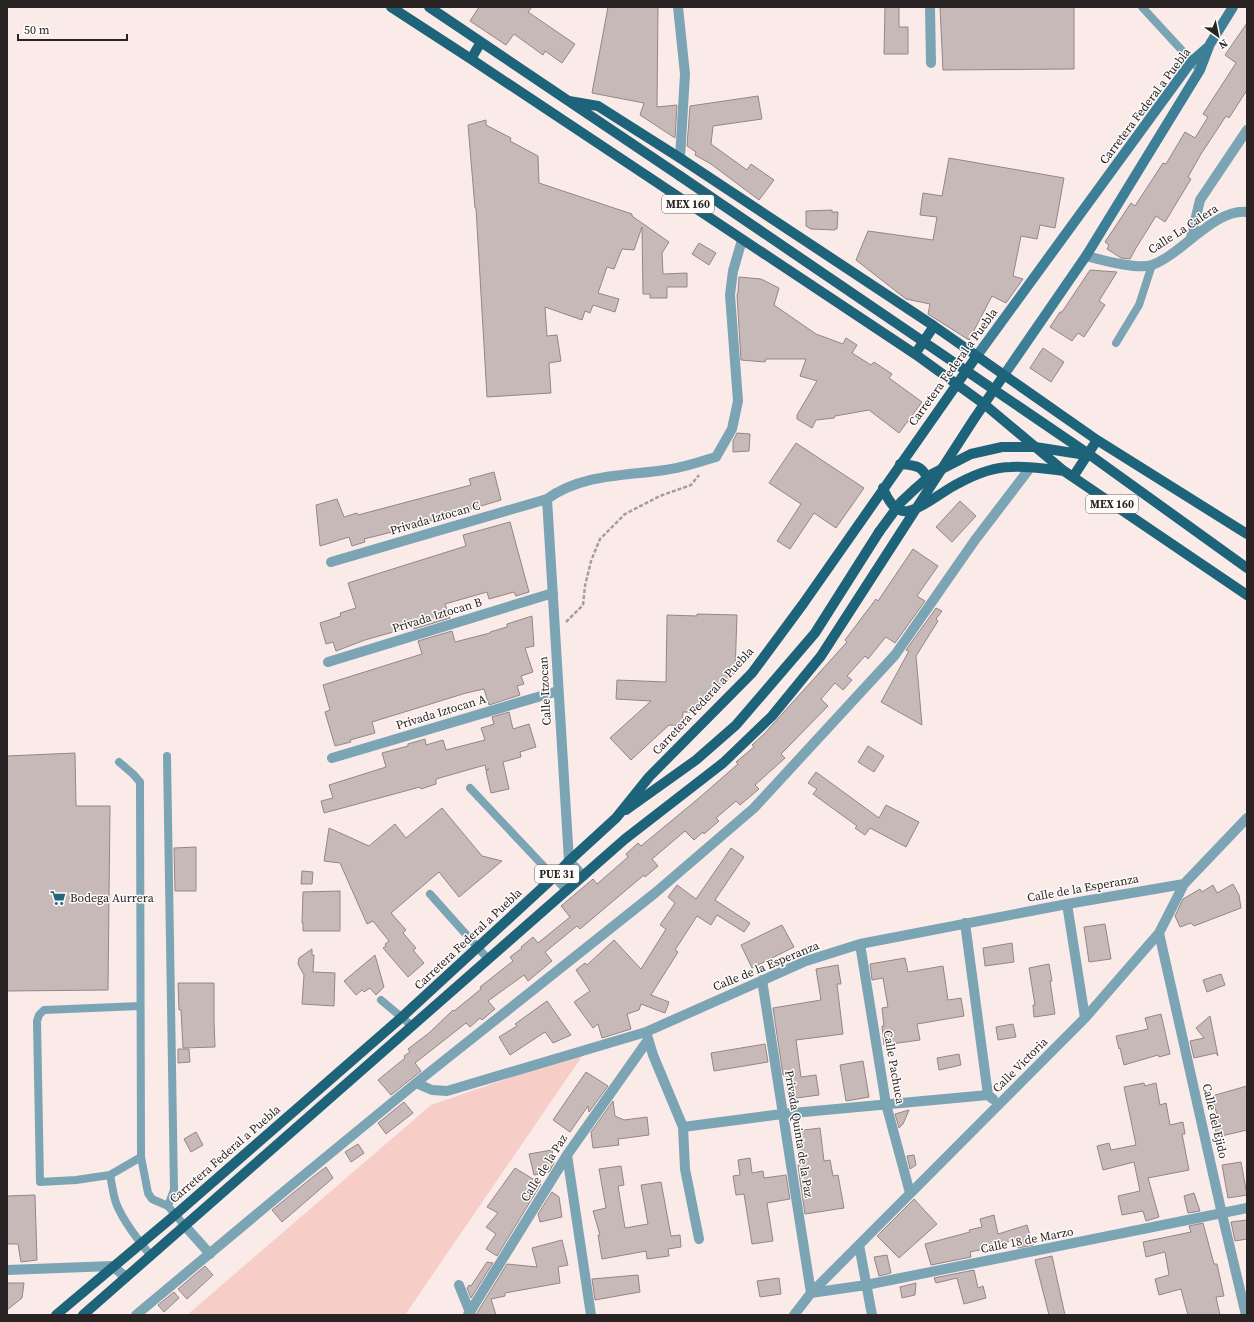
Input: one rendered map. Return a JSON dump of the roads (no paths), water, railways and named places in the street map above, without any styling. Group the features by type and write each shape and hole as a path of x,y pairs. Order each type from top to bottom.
{"main road":[{"name":"MEX 160","path":"391,7 915,354 984,404 1064,471 1247,595"},
{"name":"MEX 160","path":"429,7 1090,455 1247,568"},
{"name":"PUE 31","path":"1210,44 1233,7"},
{"path":"471,59 481,42"},
{"name":"Carretera Federal a Puebla","path":"56,1315 112,1266 175,1215 402,1017 554,877 568,861 616,818 649,777 752,673 803,604 976,357 1191,62 1210,44"},
{"name":"Carretera Federal a Puebla","path":"83,1315 625,839 723,763 772,716 821,656 984,404 1086,256 1200,70 1210,44"},
{"path":"569,101 598,106 680,158 934,326 976,357 1097,440 1247,534"},
{"path":"915,354 934,326"},
{"path":"1073,477 1097,440"},
{"path":"616,818 696,760 736,726 815,633 879,532 901,502 932,474 971,454 1002,447 1034,447 1090,455"},
{"path":"900,464 919,467 926,473 930,487"},
{"path":"883,488 887,499 900,510 908,511 918,507 958,483 979,474 1011,467 1064,471"}],"street":[{"path":"678,7 685,74 680,158"},
{"path":"930,7 931,63"},
{"path":"1191,238 1200,200 1247,130"},
{"name":"Calle La Calera","path":"1086,256 1131,266 1152,265 1173,253 1191,238 1216,221 1235,212 1247,212"},
{"name":"Privada Iztocan C","path":"332,562 547,499 559,491 602,477 666,470 716,457 732,429 738,401 730,295 733,271 742,240"},
{"path":"136,1315 416,1082 655,893 754,808 895,654 975,540 1030,468"},
{"name":"Calle Itzocan","path":"547,499 568,861"},
{"name":"Privada Iztocan B","path":"328,662 553,593"},
{"name":"Privada Iztocan A","path":"332,758 558,691"},
{"name":"Calle Victoria","path":"794,1315 811,1293 1084,1018 1159,933 1184,884 1247,818"},
{"path":"568,861 583,876"},
{"name":"Calle de la Esperanza","path":"416,1082 432,1090 447,1090 647,1036 762,980 806,961 860,944 964,923 1184,884"},
{"path":"1067,904 1084,1018"},
{"path":"964,923 988,1095 999,1105"},
{"name":"Calle del Ejido","path":"1159,933 1246,1315"},
{"name":"Calle Pachuca","path":"860,944 886,1104 910,1193"},
{"name":"Privada Quinta de la Paz","path":"762,980 811,1293"},
{"path":"647,1036 682,1127 685,1170 699,1239"},
{"name":"Calle de la Paz","path":"469,1314 567,1155 647,1036"},
{"path":"682,1127 782,1114 988,1095"},
{"path":"567,1155 591,1315"},
{"name":"Calle 18 de Marzo","path":"811,1293 866,1285 1247,1208"},
{"path":"185,1226 210,1254"},
{"path":"859,1245 872,1315"},
{"path":"7,1270 112,1266 126,1278"},
{"path":"459,1285 469,1314"}],"lane":[{"path":"1142,7 1191,62 1200,70"},
{"path":"1116,343 1139,305 1152,265"},
{"path":"167,756 174,1190 168,1206"},
{"path":"119,762 134,774 140,782 141,1157 148,1193 152,1199 168,1206 185,1226"},
{"path":"470,788 567,891"},
{"path":"430,894 488,960"},
{"path":"381,1000 412,1026"},
{"path":"140,1006 44,1010 39,1014 37,1021 40,1182 76,1180 110,1175 141,1157"},
{"path":"110,1175 119,1210 151,1256"}],"place":[{"name":"Bodega Aurrera","path":"58,898"}]}
